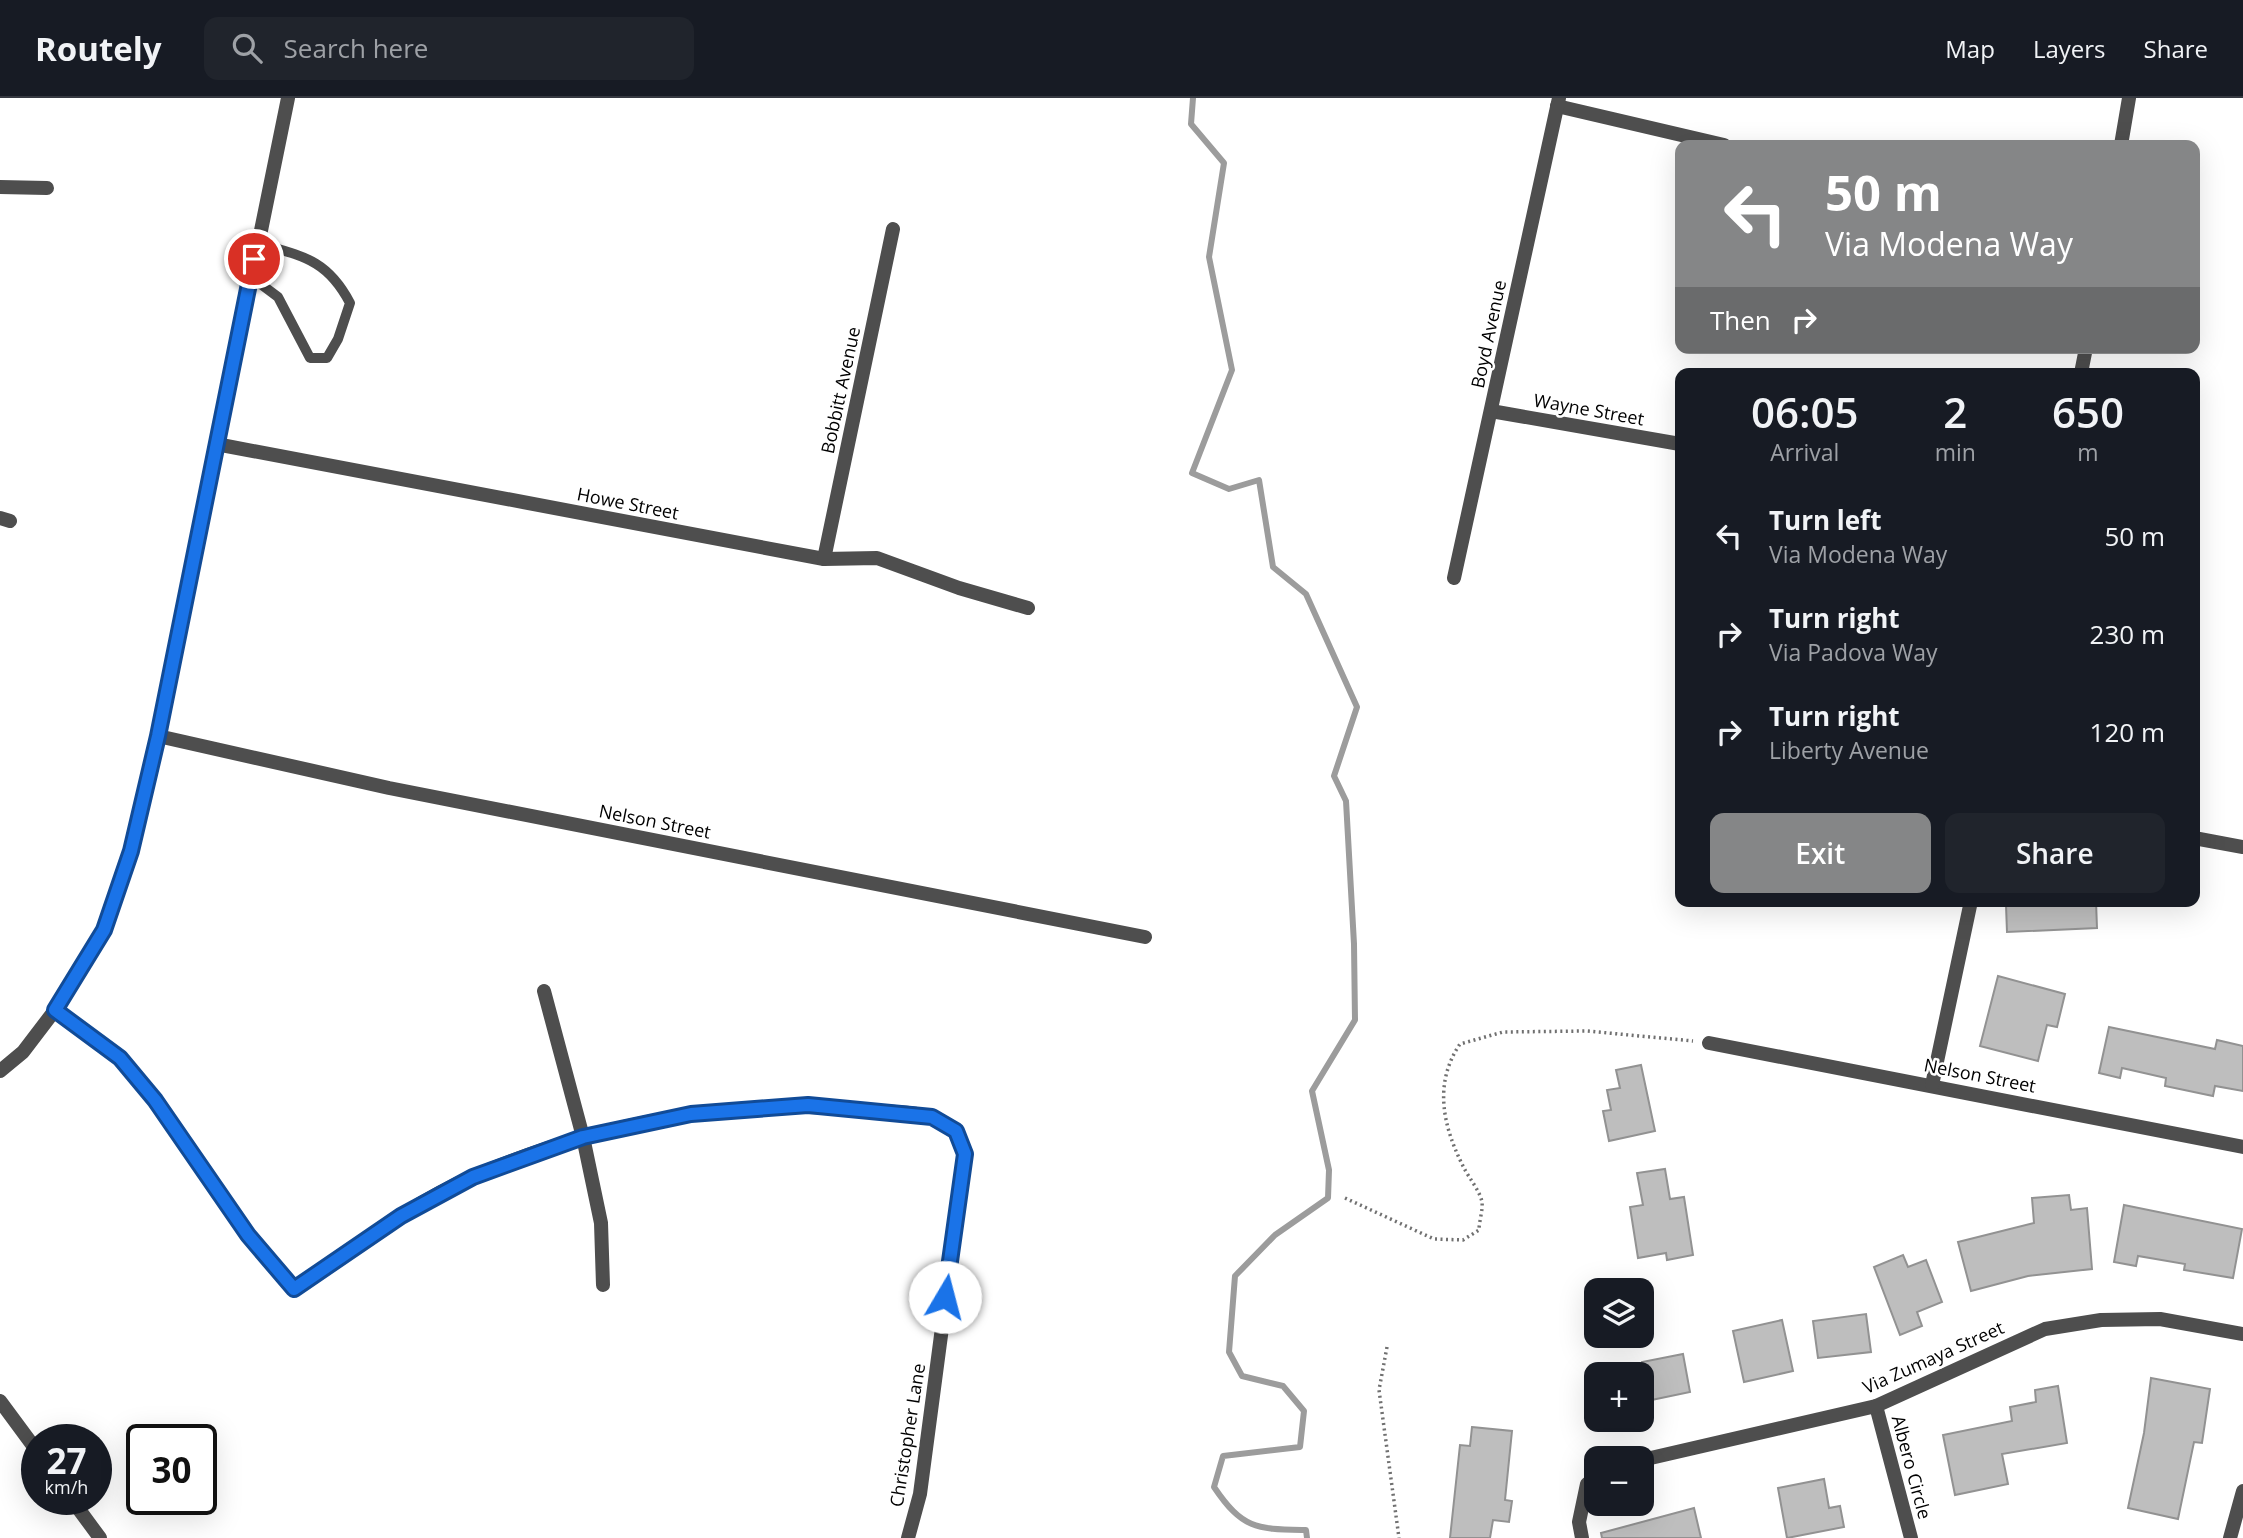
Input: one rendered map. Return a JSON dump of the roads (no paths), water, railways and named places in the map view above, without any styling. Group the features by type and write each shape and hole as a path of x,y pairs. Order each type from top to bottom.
{"street":[{"path":"0,1071 23,1052 55,1010 104,930 131,851 158,736 288,98"},
{"path":"2122,140 2129,98"},
{"path":"1558,102 1705,140"},
{"name":"Boyd Avenue","path":"1454,578 1558,102"},
{"path":"0,187 47,188"},
{"name":"Bobbitt Avenue","path":"824,559 893,229"},
{"name":"Wayne Street","path":"1491,411 1675,443"},
{"name":"Howe Street","path":"216,444 824,559 877,558 980,595 1028,608"},
{"name":"Nelson Street","path":"158,736 389,788 1145,937"},
{"path":"2200,839 2243,847"},
{"path":"1932,1085 1970,907"},
{"path":"544,991 583,1137 601,1223 603,1285"},
{"path":"55,1010 120,1058 155,1100 248,1235 294,1289 401,1216 473,1177 583,1137"},
{"name":"Nelson Street","path":"1709,1043 2243,1147"},
{"name":"Christopher Lane","path":"583,1137 691,1114 808,1105 932,1117 956,1131 965,1154 920,1494 908,1538"},
{"name":"Via Zumaya Street","path":"1654,1457 1876,1406 2045,1329 2101,1320 2160,1319 2243,1334"},
{"path":"0,1401 21,1429"},
{"name":"Albero Circle","path":"1876,1406 1911,1538"},
{"path":"2230,1538 2243,1491"},
{"path":"1582,1538 1579,1522 1584,1505"},
{"path":"83,1515 100,1538"}],"lane":[{"path":"250,276 278,297 310,358 327,358 338,339 350,303 339,281 314,260 257,243"}],"waterway":[{"path":"1193,98 1191,124 1224,163 1209,257 1232,370 1192,473 1229,489 1259,480 1273,567 1306,594 1357,707 1334,776 1346,801 1354,944 1355,1020 1312,1091 1329,1170 1328,1198 1275,1235 1235,1276 1229,1352 1242,1376 1283,1386 1304,1411 1300,1447 1223,1456 1214,1487 1243,1519 1263,1527 1306,1530 1307,1538"}]}
